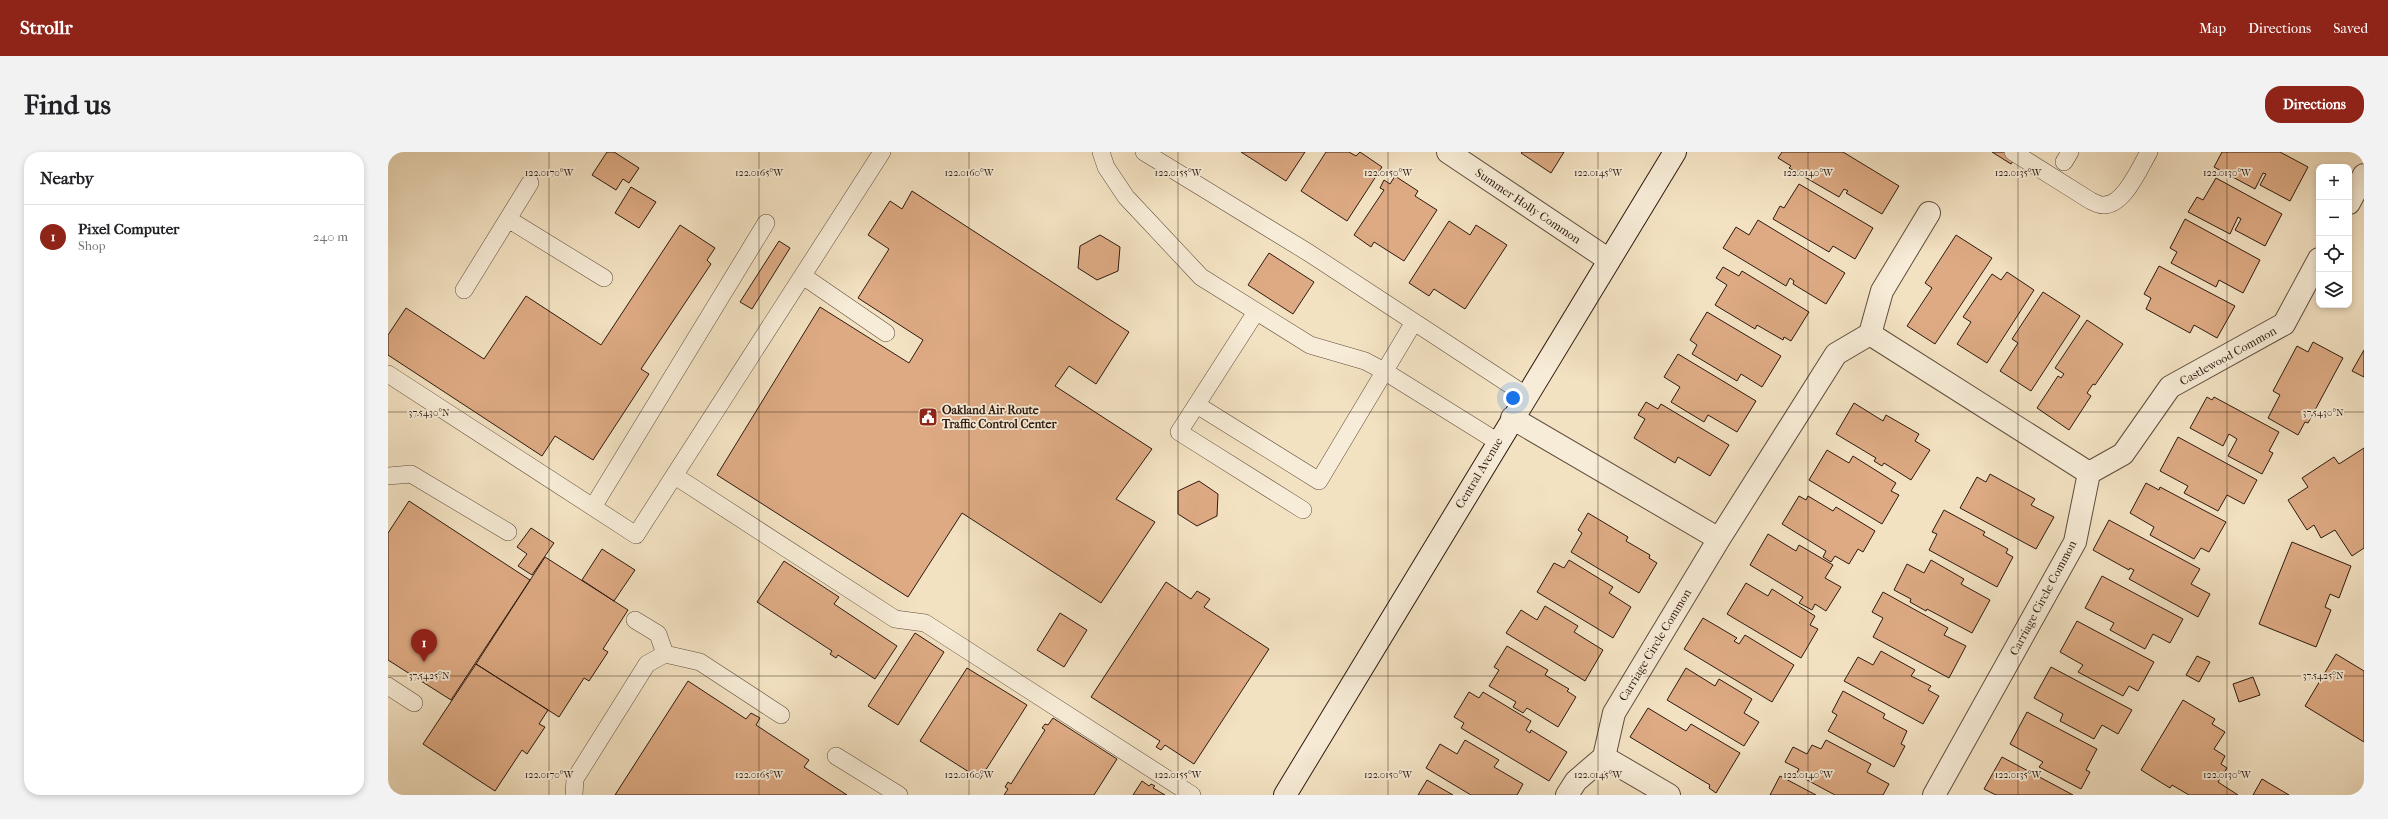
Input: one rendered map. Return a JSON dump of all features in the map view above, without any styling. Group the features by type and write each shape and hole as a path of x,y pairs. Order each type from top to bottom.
{"street":[{"name":"Summer Holly Common","path":"1448,152 1609,260"},
{"name":"Central Avenue","path":"1285,795 1512,418 1527,396 1675,152"},
{"path":"2351,200 2364,175"},
{"path":"1929,213 1882,291 1870,334 2088,473"},
{"name":"Castlewood Common","path":"2088,473 2122,454 2170,387 2284,324 2316,265"},
{"name":"Carriage Circle Common","path":"1604,757 1614,713 1719,539 1836,354 1870,334"},
{"path":"1512,418 1719,539"},
{"name":"Carriage Circle Common","path":"1934,795 2075,542 2088,473"},
{"path":"1567,795 1576,781 1604,757 1669,795"}],"lane":[{"path":"388,374 636,535 882,152"},
{"path":"1101,152 1106,167 1126,197 1201,277 1310,345 1365,360 1384,370 1498,442"},
{"path":"1144,152 1309,252 1527,396"},
{"path":"2013,152 2092,201 2103,206 2113,204 2124,193 2149,152"},
{"path":"464,290 530,184"},
{"path":"508,219 604,278"},
{"path":"593,507 766,223"},
{"path":"803,276 886,333"},
{"path":"1256,312 1179,432 1303,510"},
{"path":"1197,405 1319,481 1414,322"},
{"path":"388,476 411,474 508,532"},
{"path":"675,476 895,619 925,623 1192,795"},
{"path":"635,620 658,634 665,654"},
{"path":"574,795 575,779 647,664 665,654 700,662 781,715"},
{"path":"388,686 414,703"},
{"path":"836,756 899,795"}],"building":[{"path":"607,152 614,152 639,168 629,183 623,179 616,190 592,175"},
{"path":"1241,152 1305,152 1286,181"},
{"path":"1326,152 1349,152 1356,156 1360,152 1382,167 1347,221 1301,191"},
{"path":"1564,152 1551,173 1521,153"},
{"path":"1782,152 1843,152 1899,186 1882,214 1846,193 1848,191 1844,189 1839,197 1789,168 1791,166 1778,158"},
{"path":"1992,152 2019,152 2011,164"},
{"path":"2222,152 2280,152 2308,167 2290,201 2260,185 2266,174 2263,173 2255,189 2214,167"},
{"path":"1395,176 1418,191 1415,196 1437,210 1404,261 1374,242 1371,247 1354,235 1384,190 1380,188 1384,180 1390,184"},
{"path":"2216,178 2282,214 2265,246 2235,230 2241,219 2238,217 2230,234 2188,212 2197,197 2203,200"},
{"path":"1799,184 1873,228 1855,259 1833,246 1829,252 1773,219 1780,206 1784,208"},
{"path":"631,187 656,202 639,228 615,213"},
{"name":"Oakland Air Route Traffic Control Center","path":"912,191 1129,332 1096,384 1069,366 1055,386 1152,449 1116,499 1155,522 1101,603 962,513 908,597 717,475 820,307 909,363 923,340 858,298 889,249 868,235 890,201 902,209"},
{"path":"2185,219 2260,260 2243,293 2219,280 2216,287 2171,263 2177,252 2170,248"},
{"path":"1758,220 1845,273 1826,304 1793,284 1794,281 1790,278 1786,286 1723,248 1736,227 1749,235"},
{"path":"1449,221 1470,235 1476,225 1507,245 1465,309 1434,289 1429,296 1409,283"},
{"path":"680,225 715,248 707,260 711,264 641,369 649,374 593,460 555,436 542,456 388,355 388,335 406,308 484,359 526,296 601,345"},
{"path":"1100,235 1120,247 1118,271 1097,280 1078,268 1080,246"},
{"path":"1956,235 1992,258 1935,344 1907,326 1932,288 1925,283"},
{"path":"779,241 790,248 752,309 740,302"},
{"path":"1269,253 1314,282 1293,314 1248,285"},
{"path":"2159,266 2235,306 2217,338 2194,325 2190,333 2146,309 2151,298 2144,294"},
{"path":"1723,267 1739,276 1742,271 1809,312 1791,341 1784,337 1783,340 1757,325 1755,329 1715,305 1727,285 1716,278"},
{"path":"2007,272 2034,290 1987,363 1957,344 1971,322 1963,317 1992,274 2001,280"},
{"path":"2043,292 2080,316 2031,391 2000,371 2018,343 2012,339"},
{"path":"1707,312 1781,356 1762,387 1741,374 1737,381 1692,354 1697,345 1690,340"},
{"path":"2087,320 2123,344 2095,385 2093,384 2087,393 2091,396 2069,430 2037,408 2058,376 2061,378 2064,374 2055,368"},
{"path":"2313,342 2343,358 2308,423 2305,422 2298,435 2268,418 2280,395 2273,391 2297,346 2308,352"},
{"path":"2364,350 2364,377 2352,371"},
{"path":"1678,354 1756,401 1737,432 1708,415 1704,422 1671,402 1680,387 1664,377"},
{"path":"2207,397 2212,400 2214,397 2279,432 2269,451 2273,453 2262,474 2228,456 2237,439 2229,434 2223,446 2190,428"},
{"path":"1646,402 1658,409 1661,404 1729,445 1710,476 1678,457 1675,463 1634,438 1645,419 1638,415"},
{"path":"1854,403 1883,421 1886,415 1919,434 1915,441 1930,450 1911,480 1884,463 1882,466 1874,461 1876,458 1836,434"},
{"path":"2178,437 2257,480 2244,504 2227,495 2218,511 2184,493 2188,486 2160,471"},
{"path":"2364,448 2364,548 2352,556 2335,530 2321,538 2314,525 2307,530 2288,500 2308,487 2302,478 2334,457 2339,464"},
{"path":"1827,450 1849,463 1853,456 1896,483 1891,491 1899,495 1882,524 1809,480"},
{"path":"1990,474 2035,499 2031,505 2054,517 2036,549 1960,508 1977,477 1986,482"},
{"path":"1199,481 1218,494 1217,516 1197,526 1178,514 1178,491"},
{"path":"2146,483 2159,490 2160,487 2226,522 2209,552 2201,548 2194,559 2150,535 2154,527 2130,513"},
{"path":"1799,496 1806,500 1808,496 1833,511 1836,507 1875,531 1863,552 1858,549 1849,564 1835,556 1831,562 1823,557 1826,551 1782,524"},
{"path":"409,501 530,580 451,700 388,660 388,533"},
{"path":"1944,510 1985,532 1983,535 2008,549 2006,553 2013,557 1997,587 1929,550 1937,534 1932,532"},
{"path":"1588,513 1628,537 1626,541 1650,555 1649,558 1657,563 1639,593 1571,552 1582,533 1578,530"},
{"path":"2109,520 2200,569 2191,584 2210,594 2198,617 2129,579 2134,570 2130,568 2129,570 2093,550"},
{"path":"531,528 554,543 532,575 518,566 527,554 517,547"},
{"path":"1768,534 1796,551 1799,545 1833,565 1825,578 1841,587 1826,611 1815,604 1812,610 1799,603 1803,597 1750,565"},
{"path":"2292,542 2351,566 2339,598 2330,594 2325,607 2331,610 2316,647 2259,624"},
{"path":"602,549 635,570 614,601 582,580"},
{"path":"545,557 628,610 603,649 608,652 589,681 584,678 559,717 476,664"},
{"path":"1569,560 1613,587 1609,593 1631,607 1613,638 1537,592 1554,563 1564,568"},
{"path":"1931,560 1964,579 1961,584 1990,600 1972,633 1927,609 1926,611 1910,602 1911,599 1894,590 1907,564 1924,573"},
{"path":"784,561 839,597 834,604 897,646 875,679 838,655 836,658 830,654 832,651 757,602"},
{"path":"2102,576 2183,619 2170,643 2153,634 2145,649 2110,630 2114,623 2085,608"},
{"path":"1166,582 1191,599 1197,591 1204,595 1210,599 1204,607 1269,649 1194,764 1165,745 1161,750 1156,747 1160,741 1091,697"},
{"path":"1746,583 1768,596 1772,589 1815,616 1810,625 1818,629 1801,658 1727,614"},
{"path":"1883,592 1948,628 1944,635 1966,646 1949,678 1873,637 1883,618 1872,612"},
{"path":"1545,606 1578,626 1574,632 1603,650 1585,681 1506,633 1521,610 1537,620"},
{"path":"1060,613 1087,630 1064,667 1037,650"},
{"path":"1703,618 1737,638 1734,641 1739,644 1745,635 1794,665 1772,702 1684,649"},
{"path":"2077,621 2154,662 2138,691 2129,686 2123,696 2078,672 2083,665 2060,652"},
{"path":"915,633 944,652 898,725 868,706"},
{"path":"1507,646 1548,670 1545,675 1569,689 1567,691 1576,697 1558,727 1527,708 1523,713 1513,707 1516,702 1489,686 1499,670 1494,667"},
{"path":"1881,651 1915,670 1911,676 1931,686 1928,690 1939,696 1923,724 1844,681 1858,657 1873,665"},
{"path":"2336,654 2364,671 2364,742 2305,706"},
{"path":"2197,656 2210,662 2199,682 2186,675"},
{"path":"476,664 548,710 539,724 545,727 527,754 522,750 495,791 423,744"},
{"path":"2051,667 2132,710 2118,734 2102,725 2094,739 2060,721 2063,714 2034,698"},
{"path":"967,668 1027,705 980,779 920,741"},
{"path":"1686,668 1715,686 1719,679 1752,699 1744,713 1759,722 1744,746 1667,700"},
{"path":"2253,677 2260,695 2239,702 2233,684"},
{"path":"688,681 746,719 751,713 760,718 756,725 809,760 804,767 847,795 615,795"},
{"path":"1843,691 1885,714 1883,718 1907,731 1901,744 1905,746 1894,767 1828,731 1837,715 1832,712"},
{"path":"1469,692 1479,698 1483,692 1531,721 1526,730 1530,733 1531,730 1567,752 1549,781 1461,728 1464,723 1454,717"},
{"path":"2183,700 2215,719 2212,724 2225,732 2214,749 2225,756 2221,764 2227,768 2218,782 2238,795 2189,795 2172,785 2170,788 2141,770"},
{"path":"1648,708 1686,731 1691,724 1740,753 1716,793 1709,788 1710,785 1630,737"},
{"path":"2027,712 2097,749 2086,770 2090,772 2081,789 2039,767 2043,762 2010,744"},
{"path":"1053,718 1117,759 1094,795 1004,795 1008,789 1005,787 1008,782 1011,784 1045,730 1042,728 1045,724 1048,725"},
{"path":"1465,740 1499,760 1494,767 1523,784 1517,795 1471,795 1426,768 1440,744 1457,754"},
{"path":"1826,740 1871,764 1867,772 1889,784 1883,795 1835,795 1796,774 1799,769 1785,762 1793,747 1807,754 1812,745 1821,749"},
{"path":"2002,757 2073,795 1996,795 1984,789"},
{"path":"1780,776 1816,795 1770,795"},
{"path":"2262,779 2289,795 2253,795"},
{"path":"1427,780 1453,795 1418,795"},
{"path":"1142,781 1149,786 1151,784 1155,786 1153,788 1165,795 1133,795"}],"place":[{"name":"Oakland Air Route Traffic Control Center","path":"928,417"},
{"name":"Pixel Computer","path":"424,662"}]}
